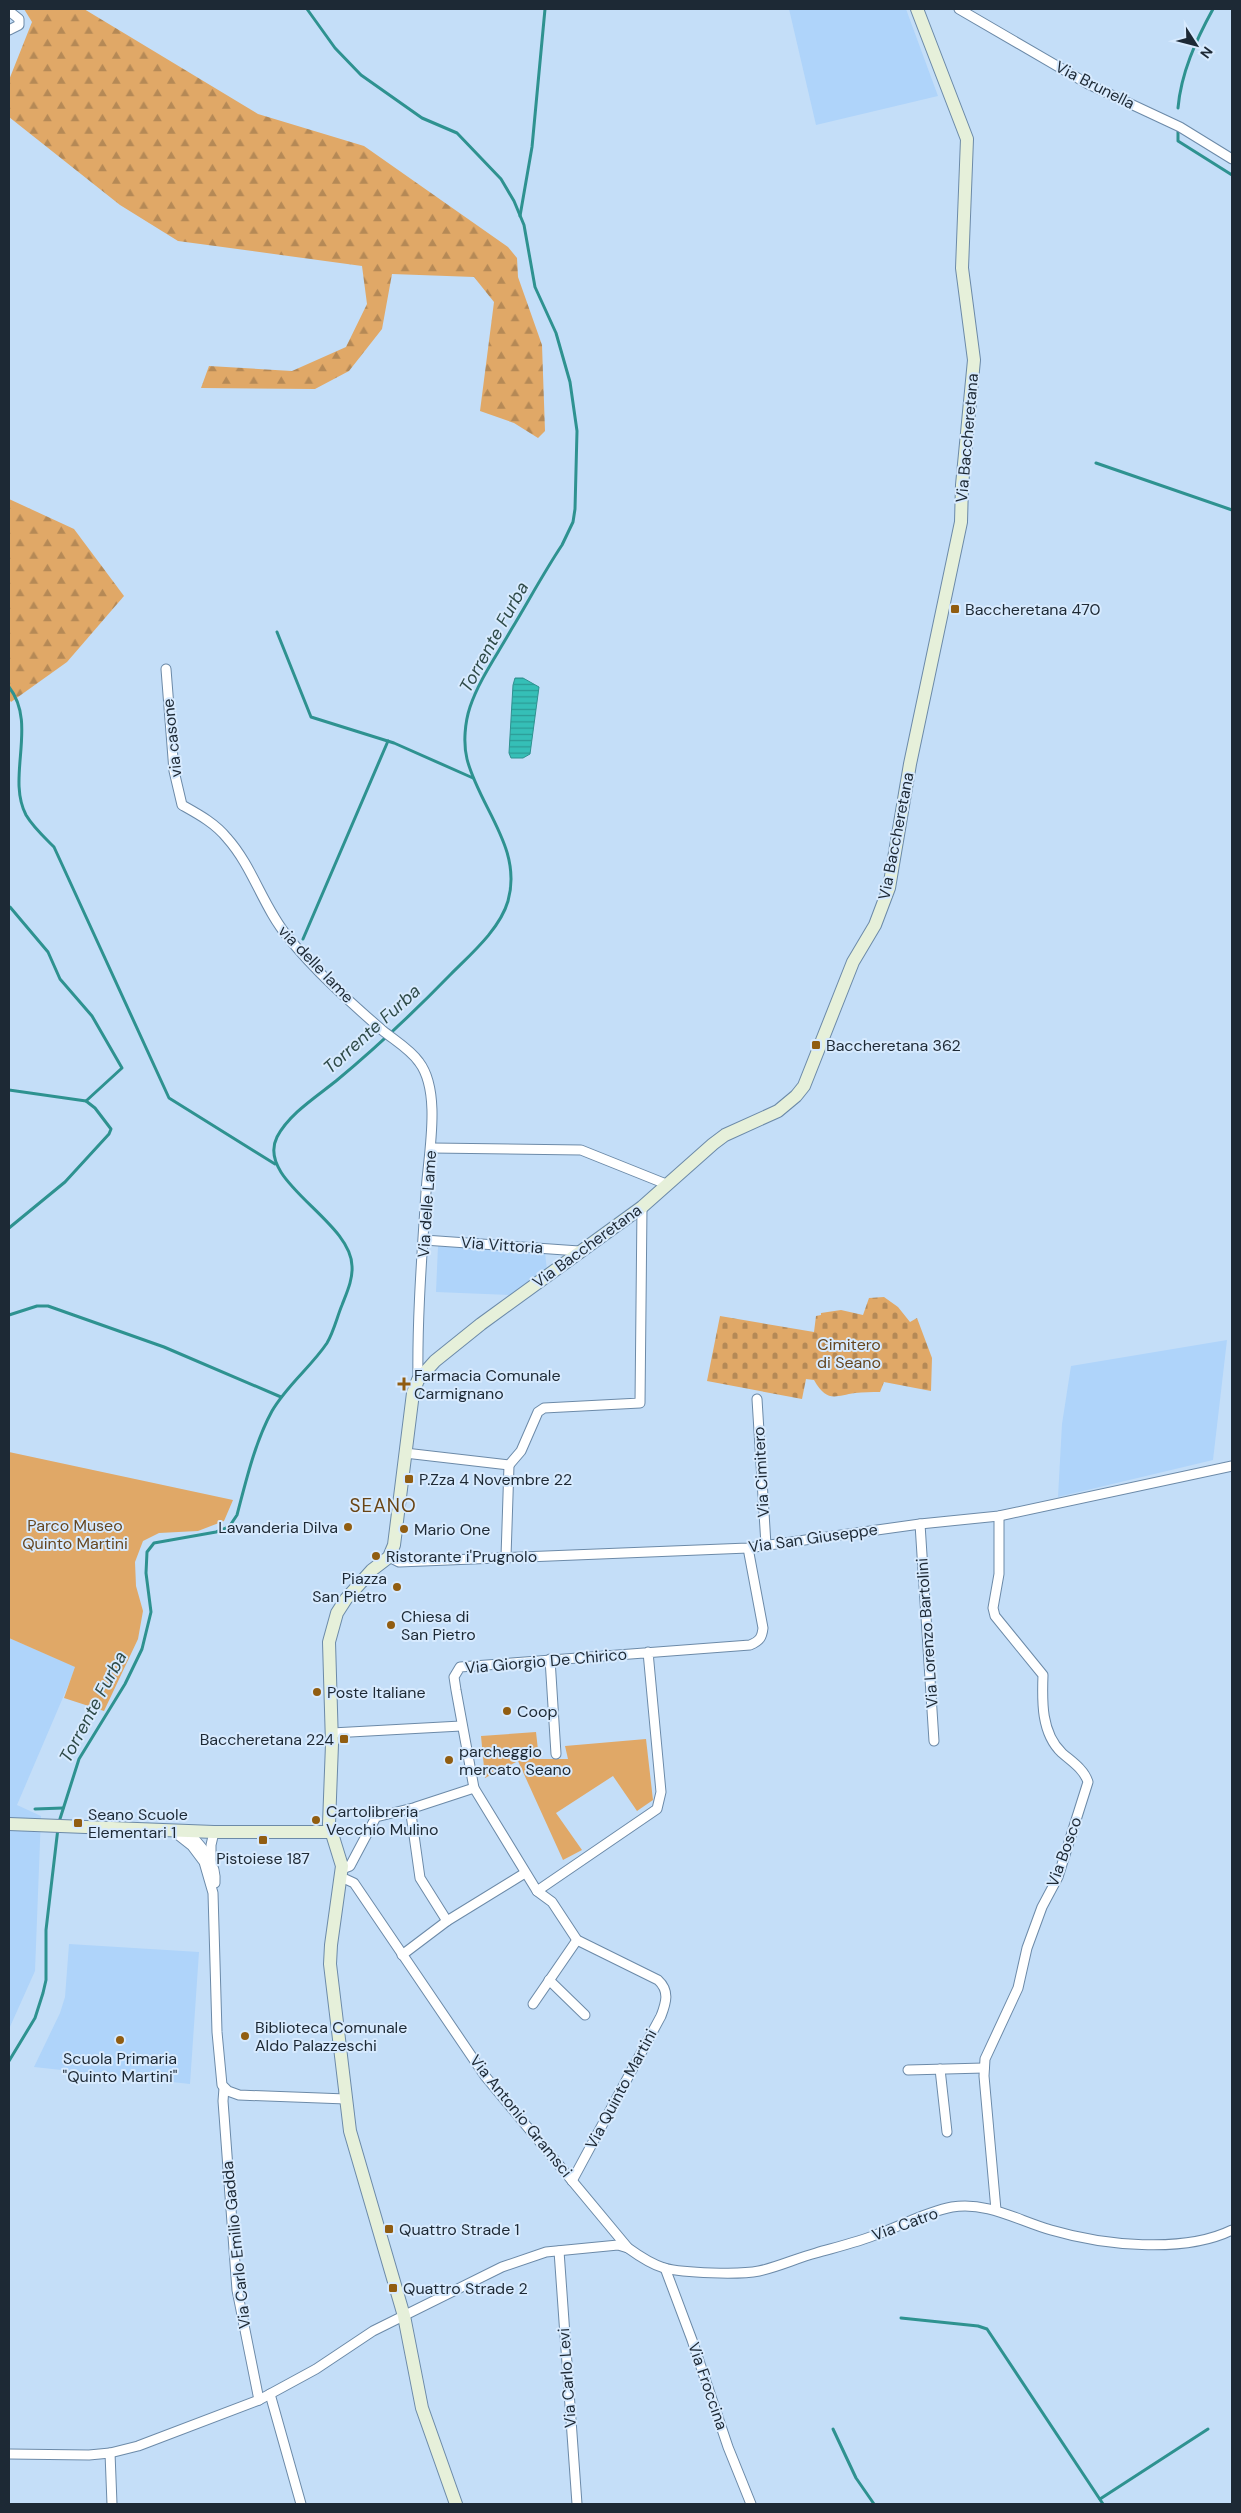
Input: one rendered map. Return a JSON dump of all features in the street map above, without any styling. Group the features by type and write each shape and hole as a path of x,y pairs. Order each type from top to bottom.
{"street":[{"name":"Via Baccheretana","path":"392,1558 413,1393 418,1380 435,1361 481,1324 642,1207 666,1184 725,1135 778,1111 796,1096 813,1066 853,962 875,925 889,888 910,764 961,522 962,486 974,360 963,286 963,215 968,156 967,139 917,9"},
{"name":"Via Brunella","path":"959,9 1088,84 1180,127 1232,159"},
{"path":"9,11 19,19 19,25 9,30"},
{"name":"via casone","path":"166,670 174,771 182,805"},
{"name":"via delle lame","path":"182,805 208,820 227,837 242,858 276,923 301,953 396,1042"},
{"name":"Via delle Lame","path":"396,1042 412,1055 423,1070 430,1095 432,1148 426,1190 418,1380"},
{"path":"432,1148 580,1150 666,1184"},
{"path":"506,1557 510,1465 521,1451 538,1412 544,1408 640,1403 642,1207"},
{"name":"Via Vittoria","path":"424,1240 579,1252"},
{"name":"Via Cimitero","path":"757,1399 766,1545"},
{"path":"405,1453 510,1465"},
{"name":"Via San Giuseppe","path":"392,1558 399,1562 748,1548 920,1524 999,1516 1232,1466"},
{"name":"Via Bosco","path":"996,2210 984,2068 985,2058 1018,1988 1027,1948 1036,1921 1058,1877 1088,1782 1082,1770 1054,1745 1042,1713 1043,1675 995,1616 993,1608 1000,1574 999,1516"},
{"name":"Via Lorenzo Bartolini","path":"920,1524 934,1741"},
{"name":"Via Giorgio De Chirico","path":"536,1891 474,1788 461,1726 454,1677 460,1667 750,1645 758,1642 762,1636 763,1628 748,1548"},
{"path":"392,1558 372,1570 346,1599 337,1613 329,1642 332,1733 330,1832 341,1873 330,1964 346,2099 355,2151 404,2316 422,2408 456,2504"},
{"path":"533,2004 577,1940 552,1902 536,1891 657,1808 660,1804 661,1792 648,1652"},
{"path":"550,1659 556,1754"},
{"path":"332,1733 461,1726"},
{"path":"341,1873 350,1866 376,1817 412,1811 474,1788"},
{"path":"412,1811 420,1878 448,1921"},
{"path":"9,1824 188,1832 330,1832"},
{"name":"Via Carlo Emilio Gadda","path":"173,1831 192,1846 204,1862 213,1893 220,2079 228,2091 223,2101 238,2290 259,2400"},
{"name":"Via Carlo Emilio Gadda","path":"188,1832 211,1860"},
{"name":"Via Carlo Emilio Gadda","path":"213,1893 216,1881 211,1860 211,1845 214,1832"},
{"name":"Via Antonio Gramsci","path":"341,1873 354,1883 485,2076 628,2248 642,2258 665,2268"},
{"path":"402,1955 448,1921 526,1873"},
{"name":"Via Quinto Martini","path":"572,2181 661,2016 667,1996 665,1987 658,1980 577,1940"},
{"path":"549,1980 585,2016"},
{"path":"908,2070 984,2068"},
{"path":"940,2069 947,2132"},
{"path":"228,2091 346,2099"},
{"name":"Via Catro","path":"665,2268 722,2272 757,2271 876,2235 925,2214 954,2206 996,2210 1058,2232 1081,2237 1134,2243 1180,2245 1198,2243 1232,2230"},
{"path":"9,2454 110,2453 160,2438 259,2400 316,2369 356,2342 502,2267 546,2252 618,2245 628,2248"},
{"name":"Via Carlo Levi","path":"559,2251 577,2504"},
{"name":"Via Froccina","path":"665,2268 726,2440 751,2504"},
{"path":"270,2394 301,2504"},
{"path":"110,2453 112,2504"}],"shaded area":[{"path":"789,9 906,9 938,96 816,125"},
{"path":"515,678 523,678 539,687 530,754 523,758 511,758 509,753"},
{"path":"438,1246 545,1253 547,1270 511,1295 436,1292"},
{"path":"1227,1340 1213,1460 1058,1497 1062,1424 1071,1366"},
{"path":"9,1638 76,1667 17,1805 41,1816 35,1971 9,2029"},
{"name":"Scuola Primaria \"Quinto Martini\"","path":"69,1944 199,1952 190,2084 34,2067 60,2013 65,1997"}],"green space":[{"path":"24,9 84,9 258,114 364,146 508,247 517,258 518,277 542,345 545,431 538,438 514,423 480,411 494,302 474,277 392,274 382,329 349,371 315,389 201,388 209,366 292,371 346,347 367,304 362,266 178,241 120,205 9,117 9,80 32,22"},
{"path":"9,499 74,529 124,596 67,662 11,702 9,699"},
{"name":"Cimitero di Seano","path":"884,1297 898,1307 910,1322 917,1318 932,1358 931,1391 884,1382 880,1392 832,1396 823,1392 814,1380 806,1379 802,1399 707,1381 720,1316 814,1332 816,1316 821,1315 821,1313 841,1310 863,1315 869,1298"},
{"name":"Parco Museo Quinto Martini","path":"9,1452 233,1500 224,1521 198,1531 159,1533 143,1541 135,1562 136,1586 143,1611 138,1639 104,1711 64,1698 75,1667 9,1638"},
{"path":"536,1732 539,1759 568,1759 565,1746 646,1739 653,1800 637,1811 613,1776 556,1813 582,1850 563,1860 518,1761 485,1778 481,1736"}],"waterway":[{"name":"Torrente Furba","path":"59,1822 79,1759 125,1684 142,1649 151,1612 146,1573 147,1552 154,1543 216,1532 229,1527 237,1515 252,1462 266,1423 278,1402 327,1343 334,1329 352,1276 348,1249 337,1233 291,1185 279,1169 274,1153 277,1137 296,1113 395,1029 484,941 499,921 508,901 511,882 510,863 498,828 473,777 467,759 465,739 467,719 483,677 562,545 573,522 575,509 577,431 570,382 556,333 535,287 524,225 514,201 501,179 457,133 422,118 361,75 335,48 307,9"},
{"path":"520,216 532,147 545,9"},
{"path":"1178,108 1182,82 1190,57 1213,9"},
{"path":"1178,129 1178,141 1232,175"},
{"path":"1096,463 1232,510"},
{"path":"277,632 311,717 394,743 473,778"},
{"path":"9,687 17,702 21,717 22,734 19,784 21,800 26,815 35,828 54,847 169,1098 275,1164"},
{"path":"303,939 388,741"},
{"path":"10,907 48,952 60,979 92,1016 122,1068 86,1101"},
{"path":"9,1090 86,1101 95,1108 111,1129 109,1134 65,1182 9,1228"},
{"path":"9,1315 37,1306 48,1306 164,1347 281,1397"},
{"path":"35,1809 63,1808"},
{"name":"Torrente Furba","path":"9,2061 35,2018 46,1980 46,1930 58,1828"},
{"path":"901,2318 978,2326 987,2329 1103,2504"},
{"path":"833,2429 856,2478 874,2504"},
{"path":"1100,2499 1208,2429"}],"place":[{"name":"Baccheretana 470","path":"955,609"},
{"name":"Baccheretana 362","path":"816,1045"},
{"name":"Farmacia Comunale Carmignano","path":"404,1384"},
{"name":"P.Zza 4 Novembre 22","path":"409,1479"},
{"name":"Lavanderia Dilva","path":"348,1527"},
{"name":"Mario One","path":"404,1529"},
{"name":"Ristorante i'Prugnolo","path":"376,1556"},
{"name":"Piazza San Pietro","path":"397,1587"},
{"name":"Chiesa di San Pietro","path":"391,1625"},
{"name":"Poste Italiane","path":"317,1692"},
{"name":"Coop","path":"507,1711"},
{"name":"Baccheretana 224","path":"344,1739"},
{"name":"parcheggio mercato Seano","path":"449,1760"},
{"name":"Cartolibreria Vecchio Mulino","path":"316,1820"},
{"name":"Seano Scuole Elementari 1","path":"78,1823"},
{"name":"Pistoiese 187","path":"263,1840"},
{"name":"Biblioteca Comunale Aldo Palazzeschi","path":"245,2036"},
{"name":"Scuola Primaria \"Quinto Martini\"","path":"120,2040"},
{"name":"Quattro Strade 1","path":"389,2229"},
{"name":"Quattro Strade 2","path":"393,2288"}],"district":[{"name":"SEANO","path":"383,1505"}]}
